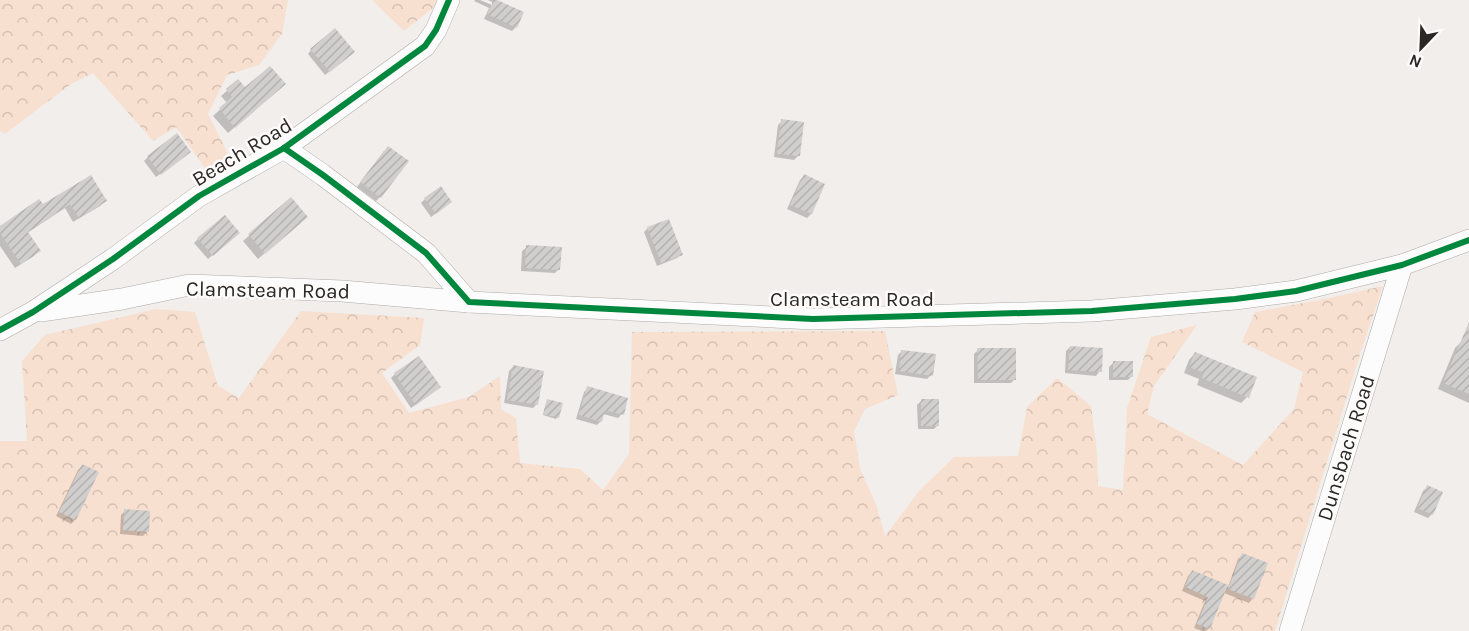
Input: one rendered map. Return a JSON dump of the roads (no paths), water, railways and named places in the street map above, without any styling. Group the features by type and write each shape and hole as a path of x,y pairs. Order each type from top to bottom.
{"street":[{"name":"Beach Road","path":"0,330 33,312 113,259 199,196 284,147 425,46 436,30 448,0"},
{"path":"284,147 426,253 469,302"},
{"name":"Clamsteam Road","path":"33,312 122,299 189,285 342,291 469,302 813,319 1092,311 1235,300 1296,291 1402,265 1469,240"},
{"name":"Dunsbach Road","path":"1290,631 1402,265"}]}
